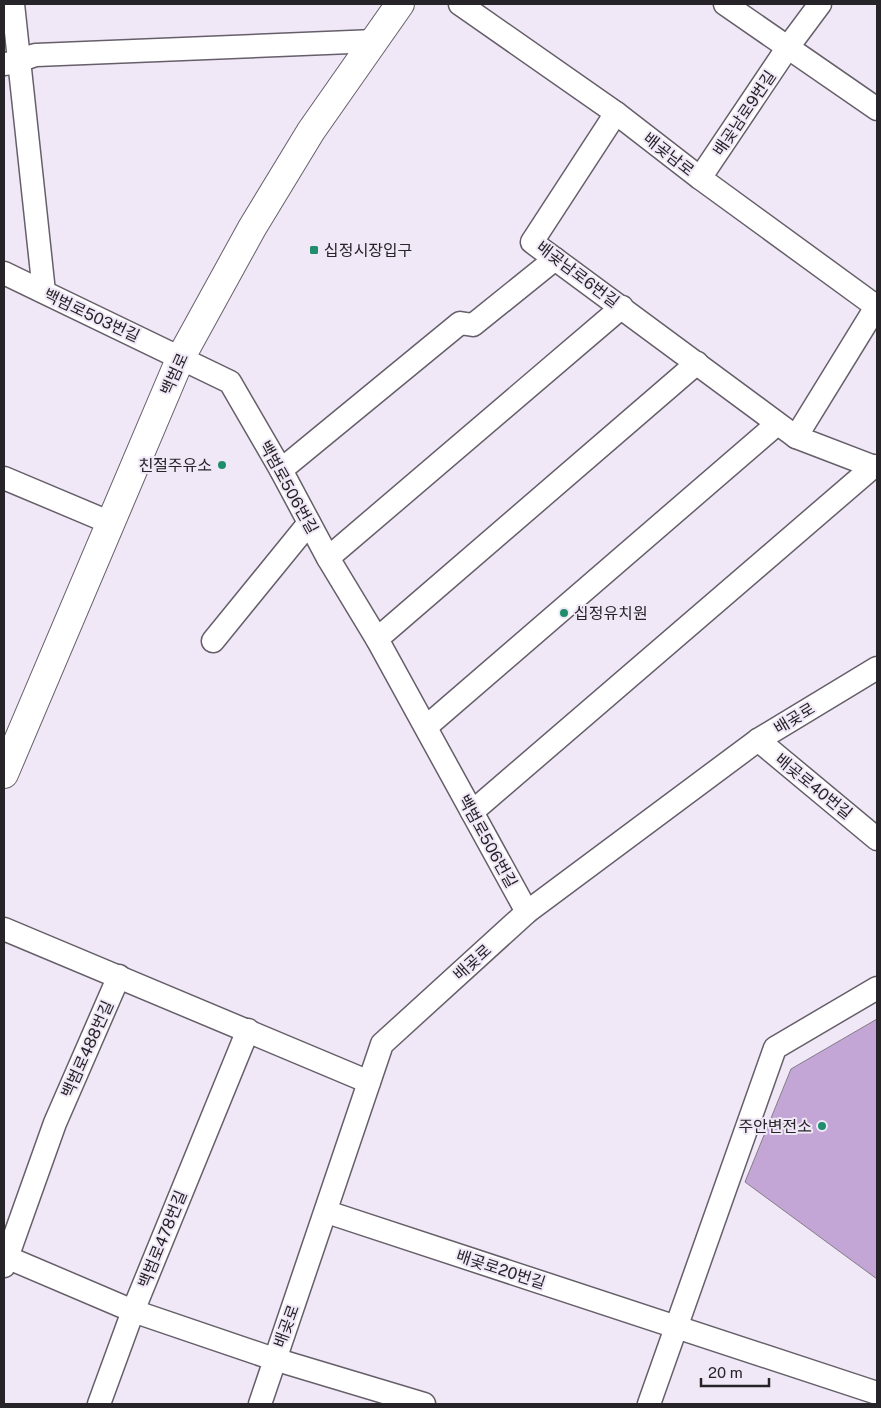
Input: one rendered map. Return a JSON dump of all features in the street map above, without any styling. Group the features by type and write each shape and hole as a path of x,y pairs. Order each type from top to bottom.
{"main road":[{"name":"백범로","path":"4,774 181,357 252,228 311,131 400,4"}],"street":[{"path":"13,4 11,63 44,292"},
{"name":"배곶남로","path":"460,4 616,113 700,178 876,307 796,437"},
{"path":"725,4 877,109"},
{"name":"배곶남로9번길","path":"700,178 788,47 820,4"},
{"path":"11,63 36,54 375,41"},
{"name":"배곶남로6번길","path":"616,113 532,242 796,437 876,467"},
{"path":"281,470 460,323 473,325 555,259"},
{"name":"백범로503번길","path":"4,273 181,357"},
{"path":"328,558 622,307"},
{"name":"백범로506번길","path":"181,357 230,382 281,470 328,558 377,639 527,912"},
{"path":"377,639 543,498 697,363"},
{"path":"426,727 777,424"},
{"path":"472,812 876,467"},
{"path":"4,478 110,523"},
{"path":"213,640 309,523"},
{"name":"배곶로","path":"260,1404 274,1359 327,1212 382,1044 527,912 758,740 877,668"},
{"name":"배곶로40번길","path":"758,740 875,832"},
{"path":"4,929 370,1082"},
{"name":"백범로488번길","path":"5,1260 55,1123 119,976"},
{"path":"649,1404 775,1048 877,988"},
{"name":"백범로478번길","path":"99,1404 133,1311 248,1030"},
{"name":"배곶로20번길","path":"327,1212 877,1393"},
{"path":"5,1260 133,1311 399,1401 424,1404"}],"building":[{"name":"주안변전소","path":"877,1019 877,1279 745,1182 791,1069"}],"place":[{"name":"십정시장입구","path":"314,250"},
{"name":"친절주유소","path":"222,465"},
{"name":"십정유치원","path":"564,613"},
{"name":"주안변전소","path":"822,1126"}]}
